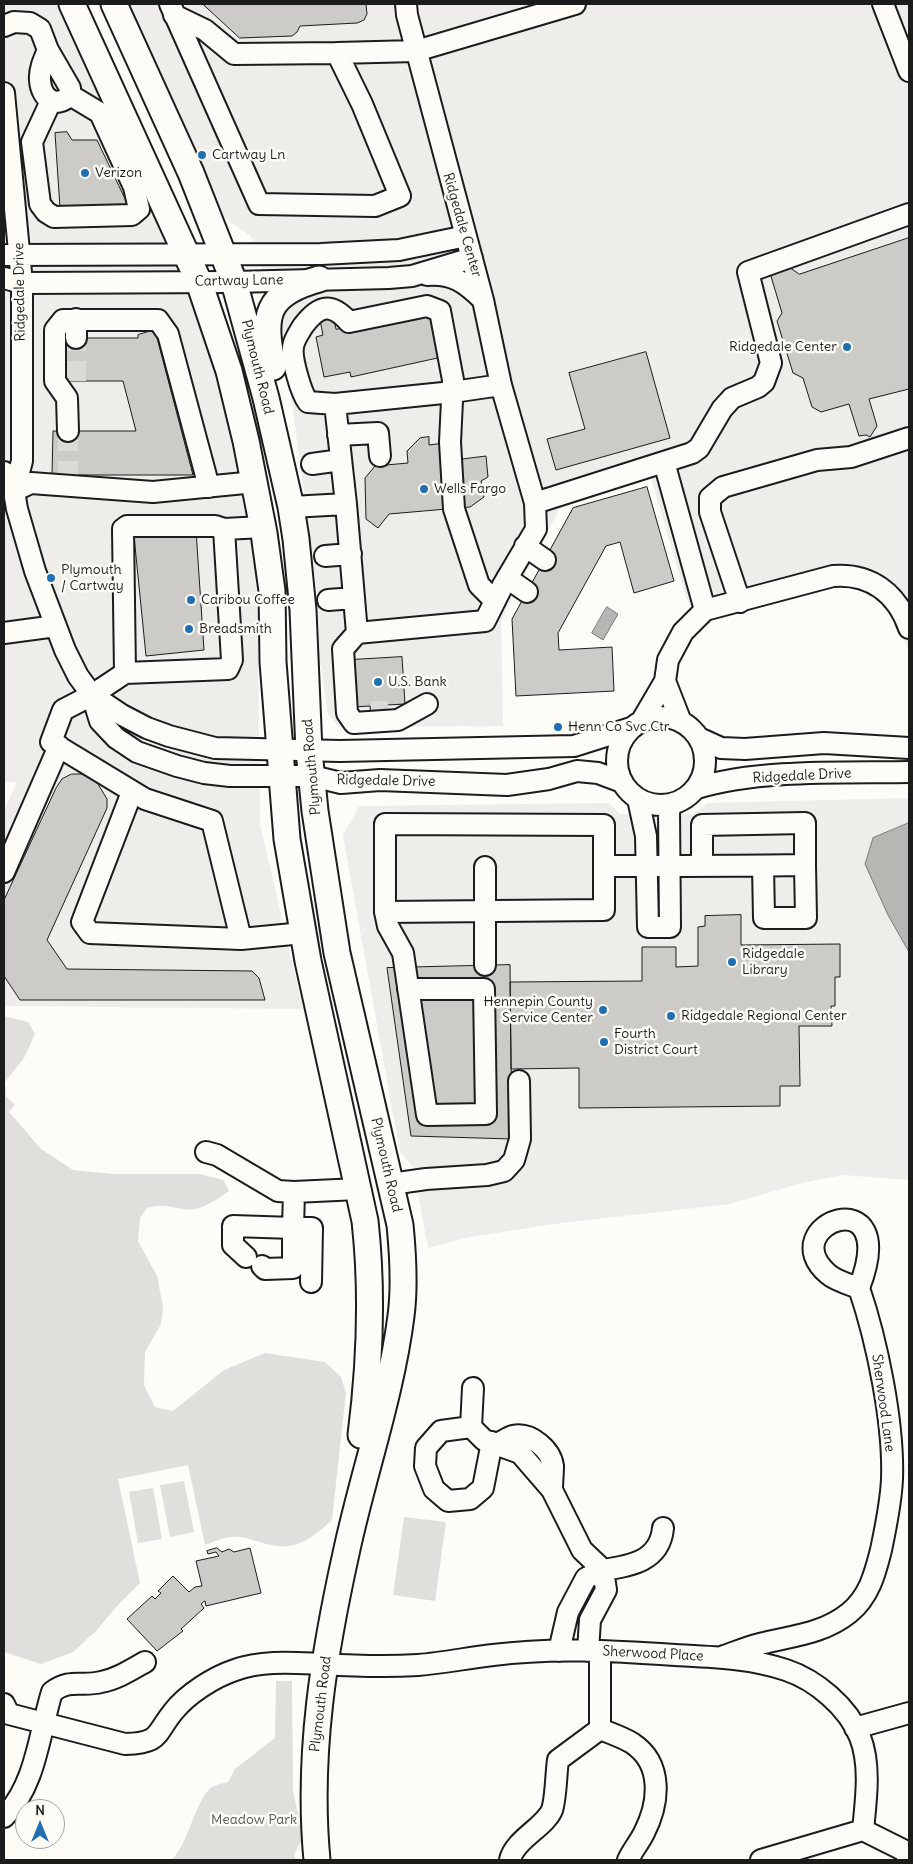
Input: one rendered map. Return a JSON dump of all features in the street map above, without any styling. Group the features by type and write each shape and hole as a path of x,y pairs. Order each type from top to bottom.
{"main road":[{"name":"Plymouth Road","path":"72,4 199,282 229,371 255,482 272,591 273,662 287,839 303,933 365,1221 368,1251 369,1363 347,1548"},
{"name":"Plymouth Road","path":"114,4 191,172 234,282 255,353 291,507 303,610 309,751 337,953 400,1225 403,1255 401,1316 392,1363 347,1548 325,1664 314,1754 312,1812 317,1860"},
{"path":"291,507 293,466 267,339 268,320 273,304 283,293 296,285 320,279"},
{"path":"358,1189 391,1184"}],"street":[{"name":"Ridgedale Center","path":"357,632 485,621 536,528 535,503 501,385 483,300 440,148 406,4"},
{"path":"172,9 205,30 234,54 337,53 416,51 575,4"},
{"path":"883,4 909,71"},
{"path":"172,9 259,204 375,206 400,196 362,104 337,53"},
{"path":"4,26 14,22 30,23 40,29 48,50 65,76 70,88 70,95 64,102 51,101 43,94 40,79 48,50"},
{"name":"Ridgedale Drive","path":"4,93 22,461 11,503"},
{"path":"51,101 32,142 40,204 46,212 54,217 132,216 139,209 134,187 100,113 70,95"},
{"path":"535,503 692,453 699,448 722,409 732,398 758,387 764,382 771,364 748,272 909,214"},
{"name":"Cartway Lane","path":"12,255 185,254 223,256 321,254 399,250 466,236"},
{"name":"Cartway Lane","path":"13,280 234,282 389,278 412,276 472,258"},
{"path":"412,276 441,274 457,278 483,300"},
{"path":"495,601 479,585 454,508 450,442 453,392 440,311 427,306 349,322 340,312 327,308 318,310 296,337 292,349 302,395 308,402 335,404 453,392 501,385"},
{"path":"68,431 72,390 55,381 55,330 63,320 76,329 158,320 168,334 209,487"},
{"path":"335,404 357,632 342,649 347,713 354,723 398,720 427,704"},
{"path":"338,435 378,433 380,456"},
{"path":"740,602 710,512 710,498 723,487 817,460 851,458 909,438"},
{"path":"312,464 341,460"},
{"path":"664,462 705,610"},
{"name":"Ridgedale Drive","path":"4,472 11,503 35,571 78,676 92,695 100,721 116,738 137,752 204,773 230,776 312,776 341,783 380,780 507,785 549,779 577,771 598,774 622,782"},
{"path":"11,503 31,483 68,480 153,492 255,482"},
{"path":"291,507 346,504"},
{"path":"125,673 123,529 127,526 215,526 224,529 263,527"},
{"path":"224,529 232,660 228,669 125,673 92,695 63,710 52,742 145,799 212,821 241,939"},
{"path":"525,546 545,560"},
{"path":"325,556 350,554"},
{"path":"636,725 665,717 681,722 699,738 704,750 706,763 703,776 697,788 686,798 673,804 655,805 638,799 622,782 618,770 617,757 621,742 636,725 665,681 668,660 683,632 705,610 811,582 848,575 881,585 904,614 909,628"},
{"path":"507,578 527,592"},
{"path":"328,600 354,598"},
{"path":"4,633 56,626"},
{"path":"665,681 681,722"},
{"name":"Ridgedale Drive","path":"92,695 122,715 169,736 215,748 309,751 458,750 574,746 636,725"},
{"path":"347,713 379,711 408,715"},
{"name":"Ridgedale Drive","path":"699,738 721,748 745,749 824,743 909,748"},
{"path":"4,872 59,746"},
{"name":"Ridgedale Drive","path":"697,788 720,781 749,778 909,772"},
{"path":"132,792 82,922 90,933 241,939 303,933"},
{"path":"638,799 646,836 648,927 670,927 669,810 673,804"},
{"path":"702,866 702,825 805,823 806,918 764,918 763,866"},
{"path":"385,912 604,910 604,825 385,824 385,912 388,926 403,953 408,989 427,1115 486,1114 484,989 408,989"},
{"path":"604,866 805,865"},
{"path":"484,867 485,965"},
{"path":"391,1184 426,1179 487,1175 504,1171 514,1160 520,1139 519,1081"},
{"path":"206,1152 216,1155 278,1191 358,1189"},
{"path":"294,1192 293,1228 293,1268 265,1269 233,1245 234,1226 293,1228 312,1228 311,1282"},
{"name":"Sherwood Lane","path":"720,1658 758,1645 815,1632 834,1623 850,1612 864,1596 873,1578 888,1519 892,1478 890,1438 872,1326 859,1288"},
{"path":"472,1388 471,1427 484,1440 495,1442 520,1453 552,1490 582,1550 603,1570 606,1590 590,1620 600,1729"},
{"path":"471,1427 441,1431 426,1448 424,1466 434,1489 448,1501 470,1499 483,1488 495,1442"},
{"path":"559,1651 568,1612 586,1578 603,1570 630,1566 649,1556 662,1540 663,1528"},
{"name":"Sherwood Place","path":"4,1704 9,1714 126,1744 141,1743 160,1734 173,1711 194,1693 234,1670 257,1664 279,1662 400,1666 466,1660 492,1655 559,1651 594,1651 720,1658 786,1670 810,1681 830,1696 847,1714 860,1737 865,1762 867,1789 863,1830"},
{"path":"4,1817 12,1809 32,1772 52,1692 63,1684 107,1681 145,1662"},
{"path":"855,1728 909,1713"},
{"path":"510,1860 511,1854 551,1811 558,1760 600,1729"},
{"path":"600,1729 633,1744 652,1767 656,1782 656,1798 651,1816 628,1860"},
{"path":"761,1860 863,1830 907,1852 906,1860"}],"shaded area":[{"path":"4,4 59,4 187,282 222,396 257,564 260,824 303,1009 4,1006 4,810 17,782 4,782"},
{"path":"129,4 909,4 909,651 887,604 864,587 838,584 724,618 687,601 651,478 560,508 501,620 503,726 338,727 328,714 319,655 318,599 282,328 251,236 219,214"},
{"path":"607,607 618,614 603,640 592,633"},
{"path":"909,798 909,1180 843,1175 802,1183 730,1204 561,1223 470,1237 428,1248 413,1167 400,1152 343,836 359,806 609,803 620,814 693,814 708,803"},
{"path":"909,823 909,952 888,915 865,864 873,838"}],"green space":[{"path":"4,1016 28,1022 35,1034 24,1058 5,1082 6,1096 15,1105 9,1112 41,1149 73,1170 114,1174 200,1174 223,1180 229,1191 213,1202 195,1209 188,1210 165,1206 147,1208 140,1218 138,1241 157,1276 163,1307 161,1324 145,1352 144,1385 155,1407 173,1411 224,1370 265,1353 325,1362 341,1377 346,1393 332,1520 301,1543 277,1546 231,1537 205,1545 188,1465 118,1479 140,1583 96,1631 73,1652 41,1664 4,1652"},
{"path":"184,1481 194,1532 170,1537 160,1485"},
{"path":"153,1488 162,1539 138,1543 129,1492"},
{"path":"404,1517 446,1522 435,1601 393,1595"},
{"name":"Meadow Park","path":"276,1681 292,1681 293,1790 303,1838 294,1854 296,1860 172,1860 183,1843 207,1792 214,1786 228,1782 235,1769 275,1738"}],"building":[{"path":"203,4 366,4 367,14 364,20 357,23 300,26 292,36 240,38"},
{"name":"Verizon","path":"67,132 72,140 97,140 128,205 60,208 55,133"},
{"name":"Ridgedale Center","path":"909,238 909,389 869,399 877,426 870,437 866,435 859,436 849,404 821,412 812,407 803,378 793,373 777,321 782,313 770,273 789,267 799,274"},
{"path":"432,308 442,357 351,377 350,372 324,377 316,337 323,335 319,315 332,312 336,329"},
{"path":"155,330 193,475 52,475 53,431 136,431 123,381 63,381 64,338 138,338 138,335"},
{"path":"646,352 670,438 556,470 547,439 585,429 569,373"},
{"name":"Wells Fargo","path":"429,437 429,445 460,441 462,459 486,456 488,477 481,481 484,497 470,507 389,514 378,528 366,519 365,478 375,466 408,463 407,451 420,438"},
{"path":"647,487 674,581 634,593 620,542 606,546 558,633 559,650 612,647 614,691 516,696 512,619 573,508"},
{"path":"196,530 204,650 146,656 134,536"},
{"name":"U.S. Bank","path":"402,657 405,704 387,705 388,720 371,721 370,706 354,707 351,660"},
{"path":"72,774 82,774 95,779 107,799 107,808 47,940 67,969 252,971 259,978 265,1000 20,1000 4,976 4,900 56,788 62,779"},
{"name":"Ridgedale Regional Center","path":"741,915 741,945 840,944 840,977 835,977 835,1006 831,1006 832,1026 799,1026 800,1086 780,1086 780,1106 579,1108 579,1068 511,1069 510,982 642,981 642,947 676,947 676,967 698,966 698,927 705,926 705,916"},
{"path":"510,965 512,1139 411,1136 387,968"},
{"path":"217,1548 222,1552 229,1549 234,1552 250,1548 261,1593 206,1606 205,1601 203,1602 201,1604 204,1608 181,1629 183,1631 157,1651 127,1619 152,1596 155,1599 161,1593 158,1591 173,1576 189,1592 195,1587 202,1586 196,1561 219,1556 216,1552 208,1554 207,1551"}],"tunnel":[{"path":"76,338 76,381"},
{"path":"68,431 68,475"},
{"path":"371,711 388,711"}],"place":[{"name":"Cartway Ln","path":"202,155"},
{"name":"Verizon","path":"85,173"},
{"name":"Ridgedale Center","path":"847,347"},
{"name":"Wells Fargo","path":"424,489"},
{"name":"Plymouth / Cartway","path":"51,578"},
{"name":"Caribou Coffee","path":"191,600"},
{"name":"Breadsmith","path":"189,629"},
{"name":"U.S. Bank","path":"378,682"},
{"name":"Henn Co Svc Ctr","path":"558,727"},
{"name":"Ridgedale Library","path":"732,962"},
{"name":"Hennepin County Service Center","path":"603,1010"},
{"name":"Ridgedale Regional Center","path":"671,1016"},
{"name":"Fourth District Court","path":"604,1042"}]}
